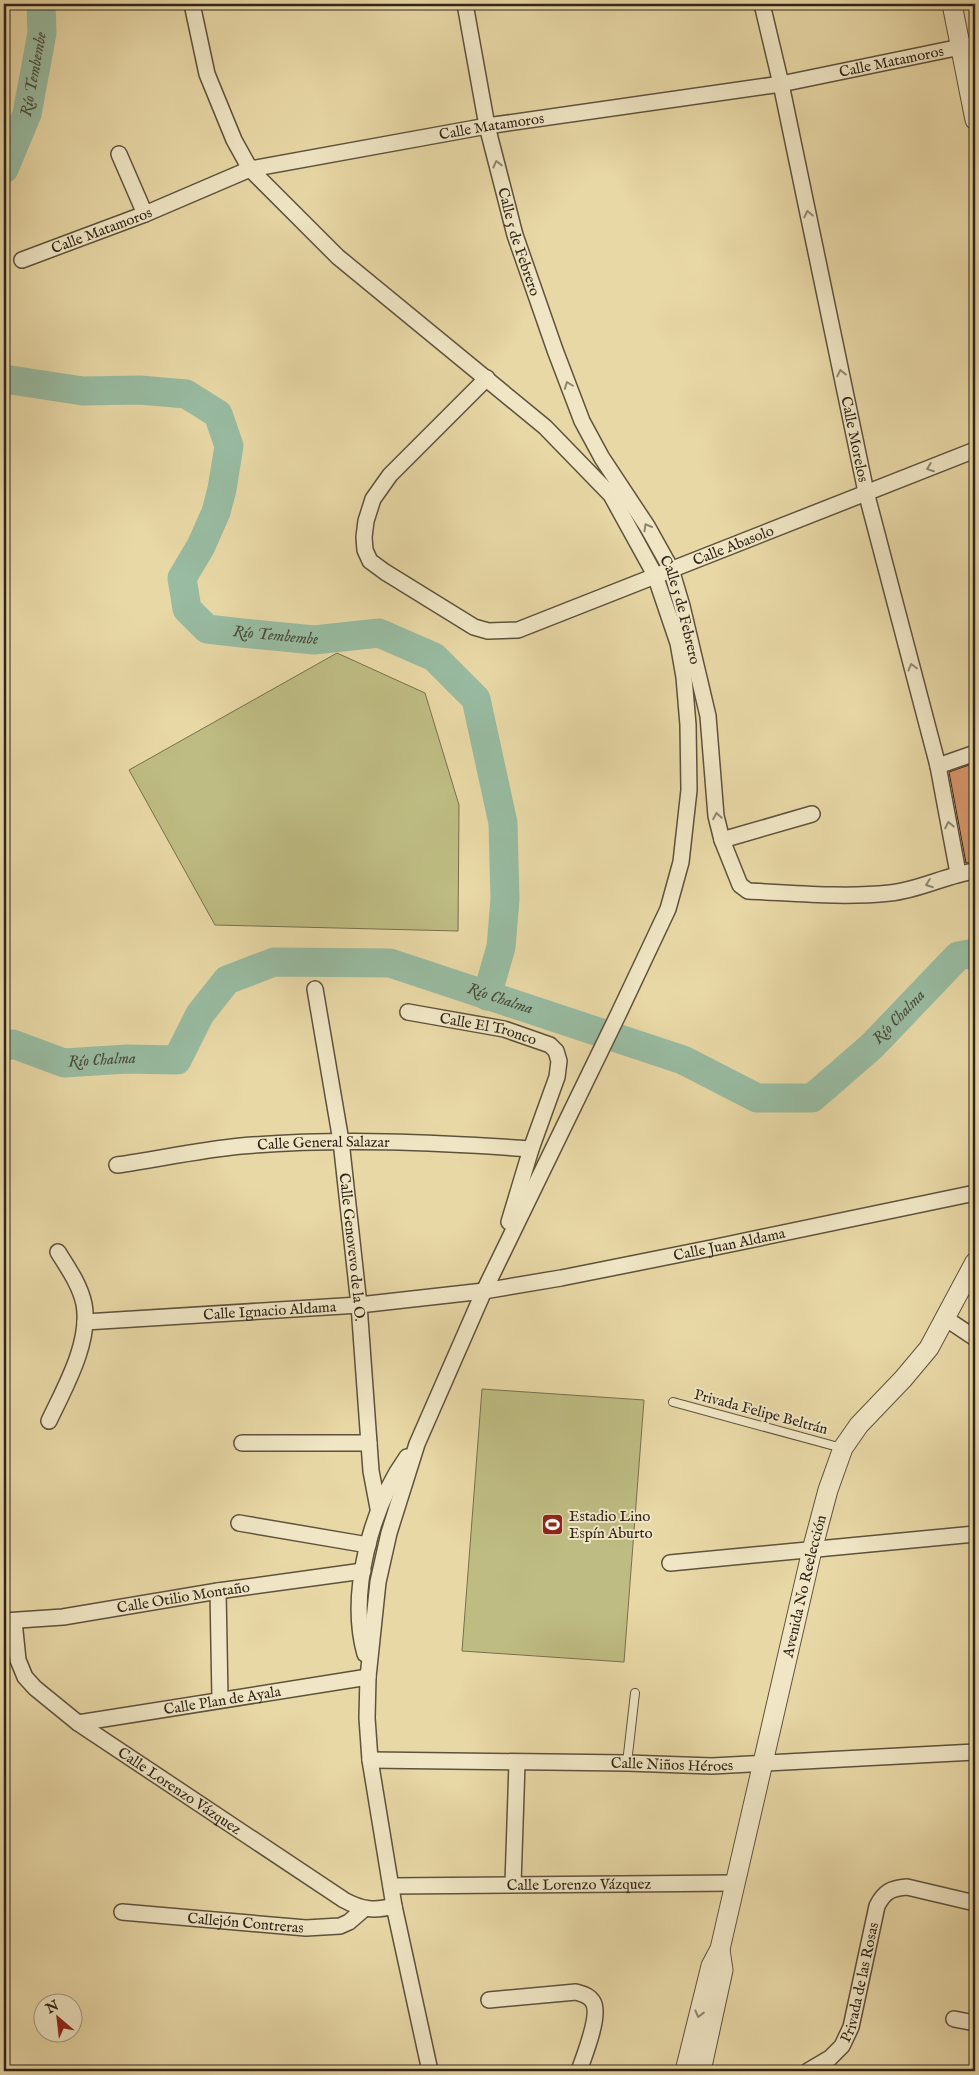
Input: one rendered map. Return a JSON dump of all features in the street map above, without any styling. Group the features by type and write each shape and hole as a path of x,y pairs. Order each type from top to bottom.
{"street":[{"path":"192,4 207,74 234,140 250,169 338,257 488,378 618,493 655,575 678,643 684,676 688,725 689,790 681,862 668,908 484,1291 417,1444 392,1523 377,1590 369,1672 367,1718 370,1760 394,1906 430,2071"},
{"name":"Calle 5 de Febrero","path":"465,4 487,126 515,235 555,350 582,421 618,493 671,569 694,650 708,716 716,816 722,840 740,885 748,891 890,893 921,887 958,873 975,871"},
{"name":"Calle Morelos","path":"762,4 781,84 866,492 938,766 958,873"},
{"path":"952,4 968,46 975,120"},
{"name":"Calle Matamoros","path":"22,260 145,214 250,169 487,126 781,84 968,46"},
{"path":"119,154 145,214"},
{"name":"Calle Abasolo","path":"488,378 390,475 373,499 366,521 364,537 365,550 370,561 474,627 488,631 518,630 975,450"},
{"path":"938,766 975,753"},
{"path":"722,840 812,814"},
{"name":"Calle Genovevo de la O.","path":"315,989 341,1141 359,1305 373,1487 378,1508"},
{"name":"Calle El Tronco","path":"408,1012 504,1029 550,1045 556,1050 559,1061 557,1077 531,1149"},
{"name":"Calle General Salazar","path":"117,1165 240,1146 341,1141 435,1142 531,1149"},
{"path":"500,1258 531,1149"},
{"name":"Calle Juan Aldama","path":"484,1291 697,1251 975,1193"},
{"path":"49,1421 72,1374 86,1322 84,1303 76,1280 58,1252"},
{"name":"Avenida No Reelección","path":"685,2071 710,1966 720,1949 812,1550 828,1490 843,1448 859,1425 897,1386 929,1348 975,1262"},
{"name":"Calle Ignacio Aldama","path":"86,1322 359,1305 484,1291"},
{"path":"945,1318 975,1338"},
{"path":"242,1443 369,1443"},
{"path":"369,1672 361,1630 363,1571 368,1545 378,1508 395,1476 417,1444"},
{"path":"239,1523 368,1545"},
{"path":"670,1563 975,1534"},
{"name":"Calle Otilio Montaño","path":"9,1621 63,1617 218,1590 363,1571"},
{"path":"218,1590 220,1699"},
{"name":"Calle Lorenzo Vázquez","path":"9,1621 18,1660 25,1677 35,1688 78,1723 344,1900 364,1909 376,1910 394,1906"},
{"name":"Calle Plan de Ayala","path":"78,1723 369,1672"},
{"name":"Calle Niños Héroes","path":"370,1760 627,1763 712,1766 975,1752"},
{"path":"514,1884 517,1763"},
{"name":"Calle Lorenzo Vázquez","path":"391,1886 735,1883"},
{"name":"Privada de las Rosas","path":"808,2071 830,2058 842,2046 851,2028 877,1906 882,1896 895,1888 906,1888 975,1903"},
{"name":"Callejón Contreras","path":"122,1912 306,1928 340,1926 349,1922 364,1909"},
{"name":"Avenida No Reelección","path":"701,2071 723,1970 720,1949"},
{"path":"489,2000 576,1992 585,1994 592,2001 595,2016 580,2071"},
{"path":"954,2019 975,2024"}],"lane":[{"name":"Privada Felipe Beltrán","path":"673,1402 843,1448"},
{"path":"627,1763 635,1693"}],"shaded area":[{"path":"337,653 425,693 459,805 458,931 215,925 129,770"},
{"name":"Estadio Lino Espín Aburto","path":"482,1389 644,1400 624,1662 462,1651"}],"building":[{"path":"975,763 975,862 966,863 949,772"}],"waterway":[{"name":"Río Tembembe","path":"4,169 27,114 42,33 41,4"},
{"name":"Río Tembembe","path":"4,379 83,391 140,390 186,394 218,414 229,446 222,489 216,512 201,546 182,578 187,609 207,629 314,640 379,633 434,657 476,699 503,823 505,899 501,947 487,996"},
{"name":"Río Chalma","path":"4,1047 13,1044 64,1063 127,1059 177,1060 200,1014 227,980 274,962 390,963 683,1060 757,1098 812,1098 872,1046 958,956 975,953"}],"place":[{"name":"Estadio Lino Espín Aburto","path":"553,1525"}]}
